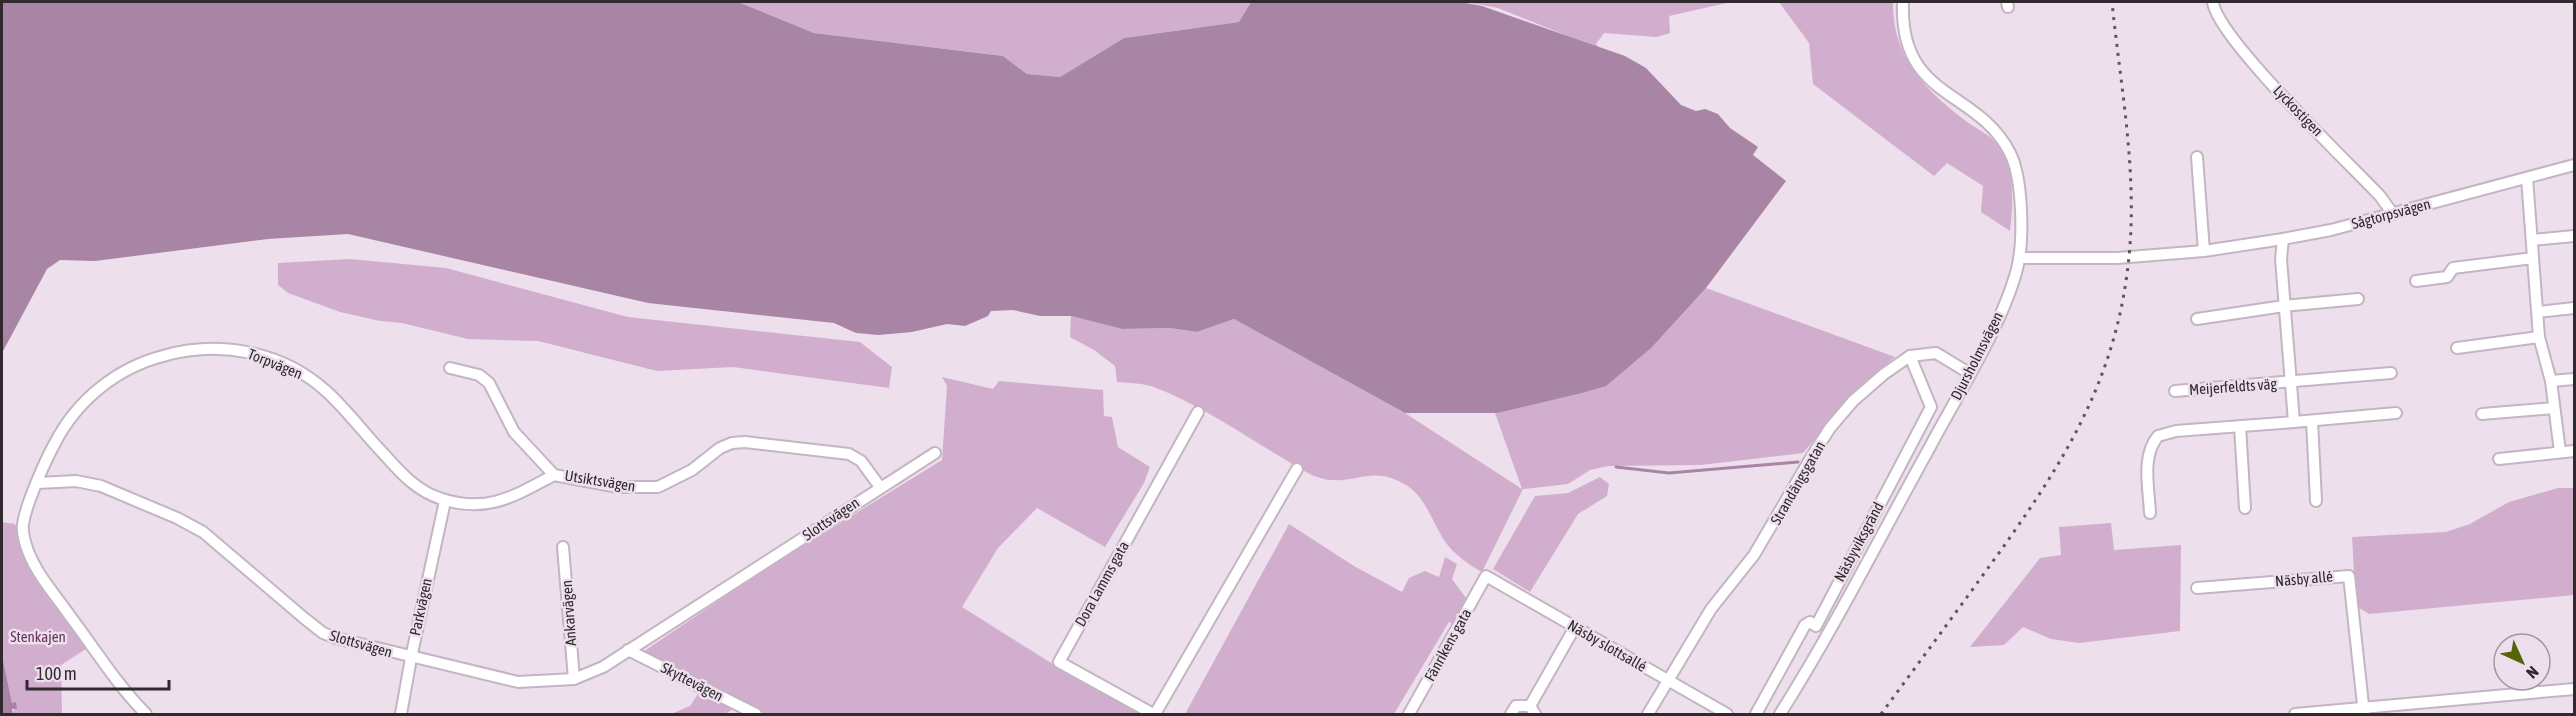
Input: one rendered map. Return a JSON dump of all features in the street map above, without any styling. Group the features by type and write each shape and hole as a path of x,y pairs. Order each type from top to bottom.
{"street":[{"name":"Djursholmsvägen","path":"1780,714 1824,643 2000,314 2019,258 2020,192 2010,153 1989,126 1931,82 1915,61 1907,47 1902,24 1903,2"},
{"name":"Lyckostigen","path":"2213,2 2221,21 2238,45 2280,93 2380,196 2393,214"},
{"path":"2197,157 2204,251"},
{"name":"Sågtorpsvägen","path":"2019,258 2117,258 2204,251 2283,239 2393,214 2574,165"},
{"path":"2527,178 2539,337 2551,381 2560,452"},
{"path":"2532,240 2574,236"},
{"name":"Meijerfeldts väg","path":"2283,239 2281,259 2294,422"},
{"path":"2416,281 2447,277 2453,268 2533,258"},
{"path":"2197,319 2284,306 2358,299"},
{"path":"2538,312 2574,308"},
{"path":"2457,348 2539,337"},
{"name":"Torpvägen","path":"38,483 57,438 76,412 109,380 131,367 154,358 173,353 223,347 248,351 280,362 308,377 326,392 412,484 445,501 492,504 512,499 554,475"},
{"path":"1910,356 1936,353 1969,373"},
{"name":"Strandängsgatan","path":"1648,714 1711,609 1770,531 1830,428 1853,401 1910,356"},
{"name":"Näsbyviksgränd","path":"1756,714 1805,625 1810,622 1816,626 1931,407 1910,356"},
{"name":"Utsiktsvägen","path":"450,368 479,375 489,383 514,432 554,475 618,487 658,487 692,470 720,448 732,443 745,442 849,454 861,461 880,487"},
{"name":"Meijerfeldts väg","path":"2175,391 2391,373"},
{"path":"2551,381 2574,380"},
{"path":"2482,414 2554,408"},
{"name":"Dora Lamms gata","path":"1198,412 1059,662 1154,714 1297,469"},
{"path":"2150,513 2148,464 2152,445 2158,436 2176,431 2396,413"},
{"path":"2312,421 2316,501"},
{"path":"2240,426 2245,508"},
{"path":"2499,459 2574,451"},
{"name":"Slottsvägen","path":"38,483 76,481 101,486 177,518 203,532 323,633 411,658 518,682 574,680 603,667 935,453"},
{"path":"38,483 23,525 30,556 86,637 146,714"},
{"name":"Parkvägen","path":"401,714 445,501"},
{"name":"Ankarvägen","path":"563,547 574,680"},
{"name":"Näsby slottsallé","path":"1486,576 1727,714"},
{"name":"Fänrikens gata","path":"1409,714 1486,576"},
{"name":"Näsby allé","path":"2197,588 2349,576 2364,712"},
{"path":"1511,714 1516,706 1533,710 1575,627"},
{"name":"Skyttevägen","path":"628,650 756,714"},
{"path":"2295,714 2364,712 2574,689"}],"green space":[{"path":"738,2 1251,2 1239,22 1124,38 1060,77 1027,74 1003,56 814,33"},
{"path":"1466,2 1731,2 1669,16 1670,33 1657,37 1604,33 1596,44 1600,49 1498,8"},
{"path":"1779,2 1893,2 1894,22 1899,41 1915,72 1926,86 1954,112 1991,138 2003,152 2009,167 2012,185 2010,231 1981,212 1983,186 1947,163 1934,176 1813,84 1809,43"},
{"path":"350,259 446,268 628,317 860,342 892,367 889,388 733,367 657,371 538,341 468,339 402,323 380,321 340,312 288,293 278,285 278,263"},
{"path":"1706,288 1895,357 1863,383 1803,453 1701,465 1608,466 1590,470 1568,484 1523,489 1482,572 1451,550 1415,492 1395,479 1372,476 1328,480 1314,476 1185,401 1150,386 1117,382 1115,366 1094,350 1070,337 1071,316 1122,329 1170,328 1197,332 1234,319 1405,413 1522,489 1495,413 1578,394 1650,348"},
{"path":"942,377 993,389 999,381 1103,390 1104,416 1112,417 1118,447 1150,467 1144,483 1105,547 1037,508 998,548 962,607 1056,666 1143,714 766,714 743,703 725,714 671,714 690,706 698,694 634,658 767,568 942,460 947,386"},
{"path":"1600,477 1609,484 1607,496 1578,514 1530,592 1493,569 1535,496 1568,493"},
{"path":"2558,488 2574,488 2574,595 2369,614 2356,606 2352,537 2446,532 2470,524 2509,502"},
{"name":"Stenkajen","path":"2,522 15,524 22,545 89,647 61,665 62,714 13,714 15,703 12,703 2,655"},
{"path":"2111,523 2114,550 2181,545 2180,631 2079,643 2051,639 2023,627 2004,645 1970,647 2040,558 2061,555 2059,527"},
{"path":"1289,524 1354,566 1402,592 1409,578 1425,571 1439,577 1445,557 1457,564 1452,579 1469,602 1456,626 1449,622 1394,714 1185,714"}],"shaded area":[{"path":"2,2 738,2 814,33 1003,56 1027,74 1060,77 1124,38 1239,22 1251,2 1461,2 1482,6 1625,56 1646,68 1681,105 1696,111 1705,109 1718,114 1730,128 1758,147 1753,155 1786,181 1706,288 1651,348 1606,386 1497,413 1405,413 1234,319 1197,332 1170,328 1122,329 1071,316 1040,316 1013,310 991,311 988,316 965,326 947,324 912,332 878,335 856,333 834,323 648,303 348,234 268,239 95,261 60,260 47,269 2,353"},
{"path":"2,655 12,703 16,702 17,709 12,709 13,714 2,714"}],"waterway":[{"path":"1616,467 1669,473 1798,462"}],"railway":[{"path":"1881,714 2011,536 2061,460 2082,421 2114,339 2124,294 2130,245 2131,184 2112,2"}]}
